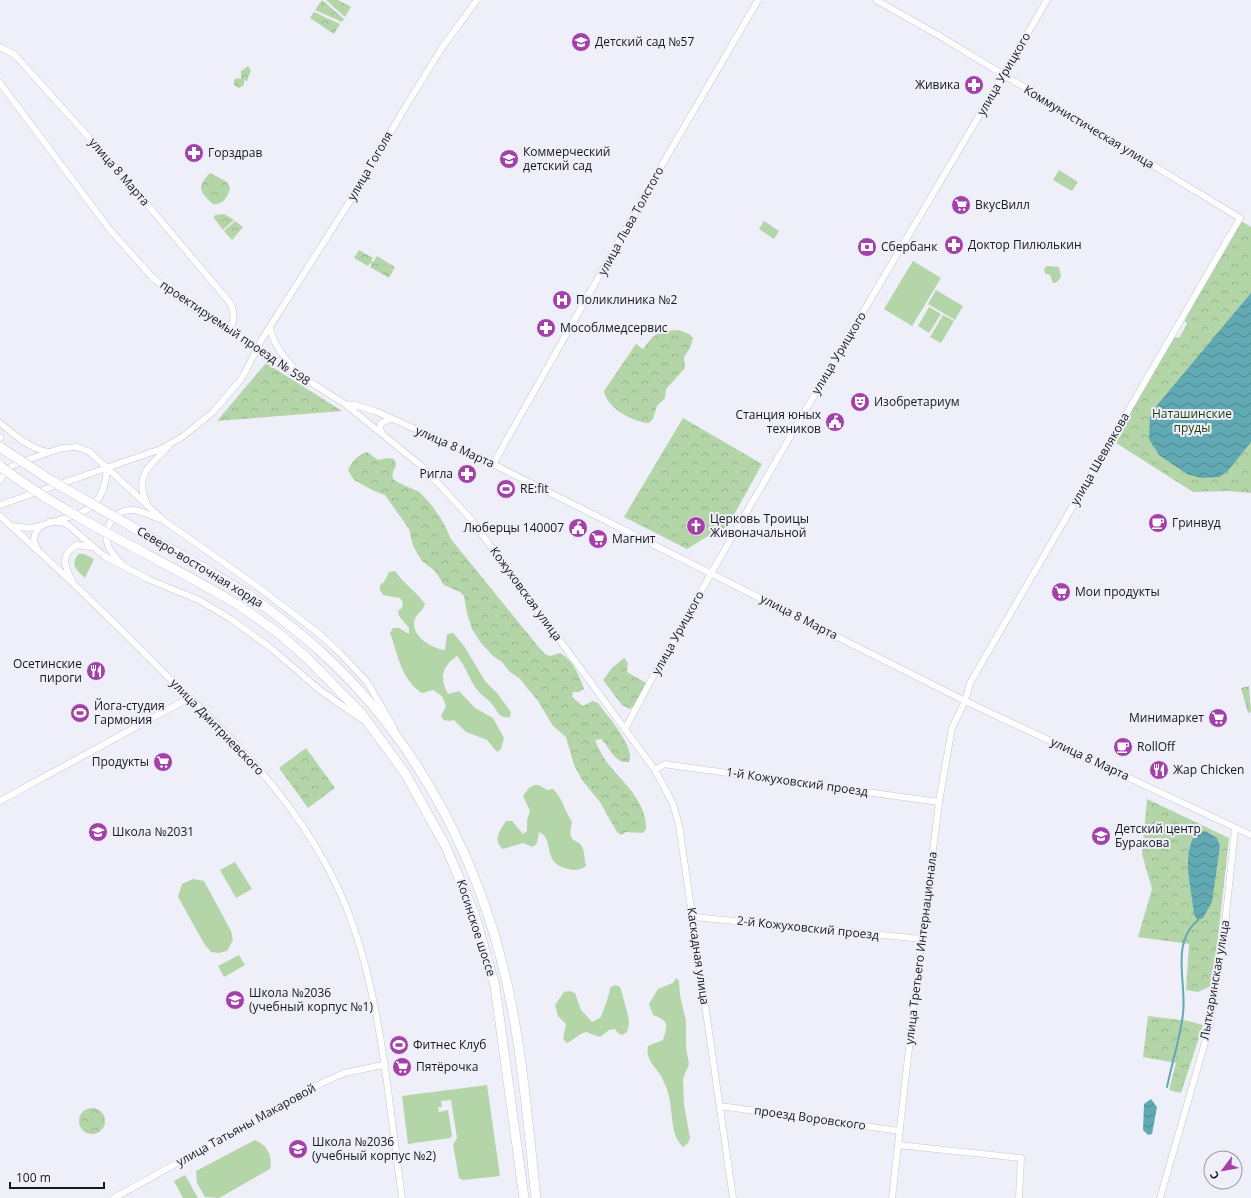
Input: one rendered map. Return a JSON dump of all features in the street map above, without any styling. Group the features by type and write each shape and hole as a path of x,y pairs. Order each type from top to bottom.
{"highway":[{"name":"Северо-восточная хорда","path":"0,447 52,481 249,595 284,620 321,652 368,701 407,752"},
{"name":"Северо-восточная хорда","path":"0,466 67,510 127,544 206,585 240,606 283,638 341,691"},
{"name":"Косинское шоссе","path":"341,691 374,730 405,773 436,825 462,882 481,934 499,1010 524,1198"},
{"name":"Косинское шоссе","path":"407,752 456,835 479,889 494,934 513,1015 536,1198"}],"street":[{"name":"улица Гоголя","path":"171,444 213,412 242,378 265,334 352,198 441,49 477,0"},
{"name":"улица Льва Толстого","path":"494,464 659,170 758,0"},
{"name":"Коммунистическая улица","path":"876,0 1240,218"},
{"name":"улица Урицкого","path":"625,729 711,574 820,385 1047,0"},
{"name":"улица 8 Марта","path":"0,47 15,55 125,178 231,304 233,310 233,321 227,330"},
{"name":"проектируемый проезд № 598","path":"0,83 129,253 153,278 187,304 345,404"},
{"name":"улица Шевлякова","path":"965,701 972,679 1240,218"},
{"path":"270,328 273,341 280,352 302,377"},
{"name":"улица 8 Марта","path":"345,404 365,408 494,464 965,701 1251,836"},
{"name":"Кожуховская улица","path":"345,404 424,468 470,518 625,729"},
{"path":"384,435 380,430 381,423 392,419"},
{"path":"0,423 27,445 35,449 49,452"},
{"path":"0,505 153,452 171,444"},
{"path":"148,507 142,491 143,477 152,463 171,444"},
{"path":"0,480 9,468 49,452 70,447 81,448 94,455 162,520 282,604 340,653 367,682 386,712 407,752"},
{"path":"11,526 28,528 41,526 87,510 97,502 104,490 107,468"},
{"path":"126,568 112,553 107,544 107,530 110,522 117,515 131,510 141,511 162,520"},
{"name":"улица Дмитриевского","path":"0,516 43,555 239,747 285,801 331,876 348,912 362,956 373,1004 402,1198"},
{"path":"50,522 61,522 68,525 94,548 126,568 150,580 199,600 231,619 272,649 322,691 374,730"},
{"path":"41,526 36,531 34,538 36,546 43,555"},
{"path":"74,585 65,568 66,554 70,550 81,545 94,548"},
{"path":"0,801 190,698"},
{"name":"улица Третьего Интернационала","path":"892,1198 914,995 923,939 939,802 952,728 965,701"},
{"name":"Каскадная улица","path":"625,729 655,770 673,804 679,825 733,1198"},
{"name":"1-й Кожуховский проезд","path":"655,770 664,764 670,764 939,802"},
{"name":"Лыткаринская улица","path":"1160,1198 1210,1025 1224,934 1235,828"},
{"name":"2-й Кожуховский проезд","path":"692,917 923,939"},
{"name":"улица Татьяны Макаровой","path":"114,1198 322,1083 344,1073 383,1065"},
{"name":"проезд Воровского","path":"720,1106 900,1131"},
{"path":"898,1145 1021,1158 1019,1198"}],"green space":[{"path":"322,0 344,19 342,22 315,10"},
{"path":"326,0 338,0 351,7 345,17"},
{"path":"314,12 340,24 334,34 310,18"},
{"path":"248,66 251,70 247,81 244,80 244,85 239,88 234,85 234,80 237,78 241,79 241,71"},
{"path":"1059,170 1078,182 1072,191 1053,180"},
{"path":"210,173 227,182 230,188 228,194 222,202 217,204 213,204 201,190 203,182"},
{"path":"224,214 234,220 223,230 214,218 215,215"},
{"path":"235,221 243,227 232,240 224,231"},
{"path":"764,221 779,231 774,239 759,229"},
{"name":"Наташинские пруды","path":"1241,221 1251,227 1251,493 1228,491 1193,492 1113,441 1174,337 1179,338 1187,324 1184,319"},
{"path":"359,250 373,258 371,261 373,262 377,256 395,267 389,278 370,267 372,264 370,263 368,266 354,258"},
{"path":"913,261 941,278 912,326 884,309"},
{"path":"1047,266 1059,267 1061,277 1057,282 1053,283 1050,275 1045,273 1044,269"},
{"path":"936,290 963,306 955,320 928,304"},
{"path":"929,307 941,314 929,333 918,326"},
{"path":"943,315 954,321 941,343 930,337"},
{"path":"679,330 689,334 693,338 690,348 684,357 685,368 666,389 665,398 657,406 653,419 649,423 642,422 621,413 610,403 604,391 636,344 643,349 651,339 658,334 666,331"},
{"path":"266,363 342,411 217,421"},
{"path":"683,418 762,464 724,533 708,536 687,549 624,517"},
{"path":"367,452 378,460 388,458 394,459 396,464 393,474 394,480 419,492 428,501 442,520 450,538 537,645 545,654 550,656 560,653 572,664 584,689 579,692 573,692 572,697 583,706 593,701 598,703 625,740 630,756 629,762 624,762 616,758 601,739 595,740 607,762 628,786 639,802 643,811 646,829 642,833 626,832 621,835 617,832 600,802 582,780 574,765 566,737 553,726 538,701 520,679 510,672 502,662 493,656 481,643 472,629 464,596 460,592 444,585 435,571 422,561 413,546 409,529 385,495 354,480 348,470 356,459"},
{"path":"79,554 84,554 94,559 85,578 77,570 74,564"},
{"path":"395,571 425,604 415,619 414,625 418,636 428,644 445,650 447,634 453,633 464,646 485,681 497,693 511,712 510,717 503,717 499,714 492,704 475,687 457,656 445,668 443,678 448,694 459,691 475,708 493,718 504,738 501,749 497,752 487,740 466,732 454,720 444,720 441,716 446,706 442,696 433,690 422,693 415,688 405,674 390,633 393,628 399,628 409,634 409,628 399,616 398,611 402,608 403,602 400,598 383,595 380,590 380,585 384,582 389,572"},
{"path":"624,658 628,663 627,672 646,683 637,702 630,709 622,705 603,680 612,668"},
{"path":"1249,686 1251,712 1248,713 1241,688"},
{"path":"306,748 335,788 308,808 279,768"},
{"path":"534,785 539,785 547,790 553,789 559,797 572,822 572,838 581,845 583,849 586,866 578,870 573,870 559,866 551,856 547,840 539,832 537,843 533,847 523,843 503,849 500,846 498,842 498,835 506,821 512,821 523,834 527,831 527,820 530,811 523,796 529,788"},
{"path":"1147,799 1229,838 1214,973 1211,986 1198,992 1186,990 1189,944 1138,937 1152,889 1142,854"},
{"path":"235,862 252,889 236,898 220,870"},
{"path":"193,879 204,881 231,931 233,940 227,951 219,953 211,952 205,945 178,897 182,884"},
{"path":"239,955 245,965 224,977 218,966"},
{"path":"676,978 679,981 680,995 686,1021 686,1047 689,1064 683,1079 684,1105 690,1138 688,1143 683,1147 679,1143 675,1134 667,1088 662,1077 650,1061 648,1052 648,1046 663,1040 666,1030 665,1021 653,1015 649,1004 658,989 673,983"},
{"path":"615,985 620,987 625,1005 629,1022 627,1032 622,1035 615,1029 609,1030 600,1037 586,1032 567,1043 563,1039 566,1024 558,1016 555,1005 564,992 569,991 575,993 581,1010 592,1022 601,1017 608,999 610,988"},
{"path":"1148,1016 1188,1021 1203,1025 1181,1093 1169,1090 1176,1063 1143,1057"},
{"path":"487,1085 500,1176 463,1180 459,1178 453,1145 457,1138 451,1100 441,1101 442,1107 438,1107 439,1112 448,1110 452,1136 450,1138 408,1144 402,1096"},
{"path":"92,1108 101,1112 105,1121 101,1130 92,1134 83,1130 79,1121 83,1112"},
{"path":"255,1140 266,1148 270,1155 270,1169 219,1198 205,1197 197,1183 196,1171"},
{"path":"185,1175 198,1198 183,1198 174,1181"}],"water":[{"name":"Наташинские пруды","path":"1251,293 1251,442 1227,472 1219,477 1201,478 1187,474 1159,455 1149,439 1150,417 1158,404"},
{"path":"1197,831 1207,832 1217,838 1220,846 1212,902 1203,918 1198,920 1194,915 1188,872 1189,851"},
{"path":"1151,1099 1157,1107 1152,1134 1148,1135 1143,1130 1144,1104"}],"waterway":[{"path":"1167,1087 1182,1023 1184,1002 1182,952 1184,940 1189,929 1198,920"}],"place":[{"name":"Детский сад №57","path":"581,42"},
{"name":"Живика","path":"974,85"},
{"name":"Горздрав","path":"194,153"},
{"name":"Коммерческий детский сад","path":"509,159"},
{"name":"ВкусВилл","path":"961,205"},
{"name":"Доктор Пилюлькин","path":"954,245"},
{"name":"Сбербанк","path":"867,247"},
{"name":"Поликлиника №2","path":"562,300"},
{"name":"Мособлмедсервис","path":"546,328"},
{"name":"Изобретариум","path":"860,402"},
{"name":"Станция юных техников","path":"835,422"},
{"name":"Ригла","path":"467,474"},
{"name":"RE:fit","path":"506,489"},
{"name":"Гринвуд","path":"1158,523"},
{"name":"Церковь Троицы Живоначальной","path":"696,526"},
{"name":"Люберцы 140007","path":"578,528"},
{"name":"Магнит","path":"598,539"},
{"name":"Мои продукты","path":"1061,592"},
{"name":"Осетинские пироги","path":"96,671"},
{"name":"Йога-студия Гармония","path":"80,713"},
{"name":"Минимаркет","path":"1218,718"},
{"name":"RollOff","path":"1123,747"},
{"name":"Продукты","path":"163,762"},
{"name":"Жар Chicken","path":"1159,770"},
{"name":"Школа №2031","path":"98,832"},
{"name":"Детский центр Буракова","path":"1101,836"},
{"name":"Школа №2036 (учебный корпус №1)","path":"235,1000"},
{"name":"Фитнес Клуб","path":"399,1045"},
{"name":"Пятёрочка","path":"402,1067"},
{"name":"Школа №2036 (учебный корпус №2)","path":"298,1149"}]}
